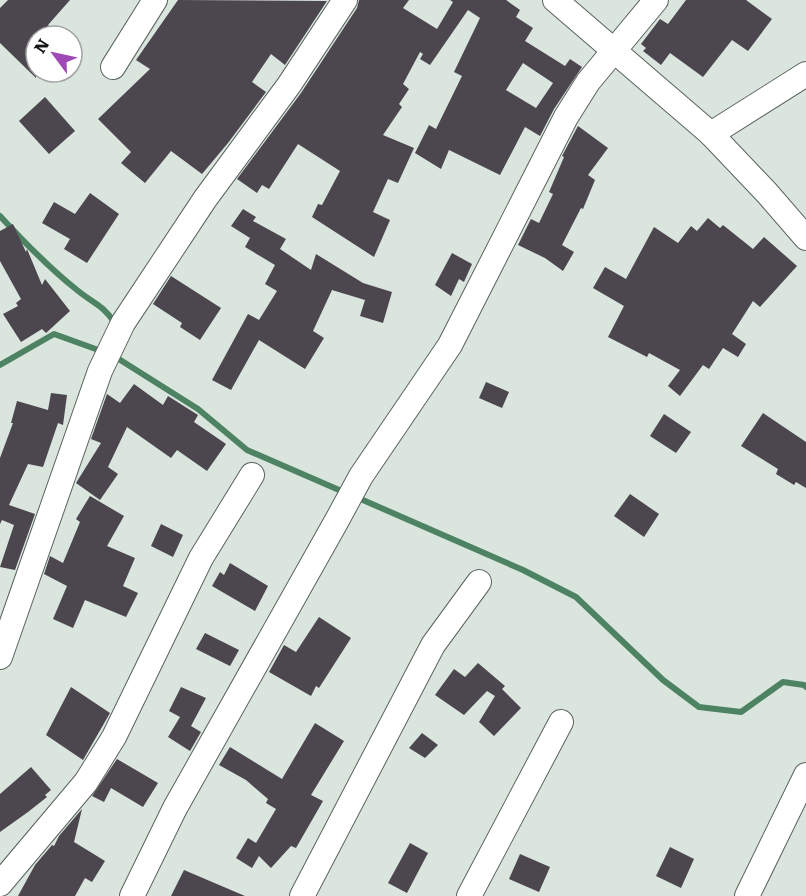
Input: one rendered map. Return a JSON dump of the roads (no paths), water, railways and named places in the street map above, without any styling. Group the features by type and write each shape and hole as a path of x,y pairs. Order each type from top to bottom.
{"street":[{"path":"113,67 155,0"},
{"path":"0,657 100,370 123,323 205,199 289,85 345,0"},
{"path":"555,0 711,134 806,238"},
{"path":"132,896 175,808 361,476 450,345 566,117 588,82 656,0"},
{"path":"711,134 806,74"},
{"path":"0,884 86,782 114,737 201,558 252,475"},
{"path":"302,896 433,645 480,582"},
{"path":"469,896 561,722"},
{"path":"747,896 806,775"}],"waterway":[{"path":"0,216 47,264 102,308 115,323"},
{"path":"0,365 54,334 104,352"},
{"path":"114,356 198,409 247,450 346,493"},
{"path":"356,497 523,570 576,597 663,680 699,707 741,712 783,682 806,687"}]}
